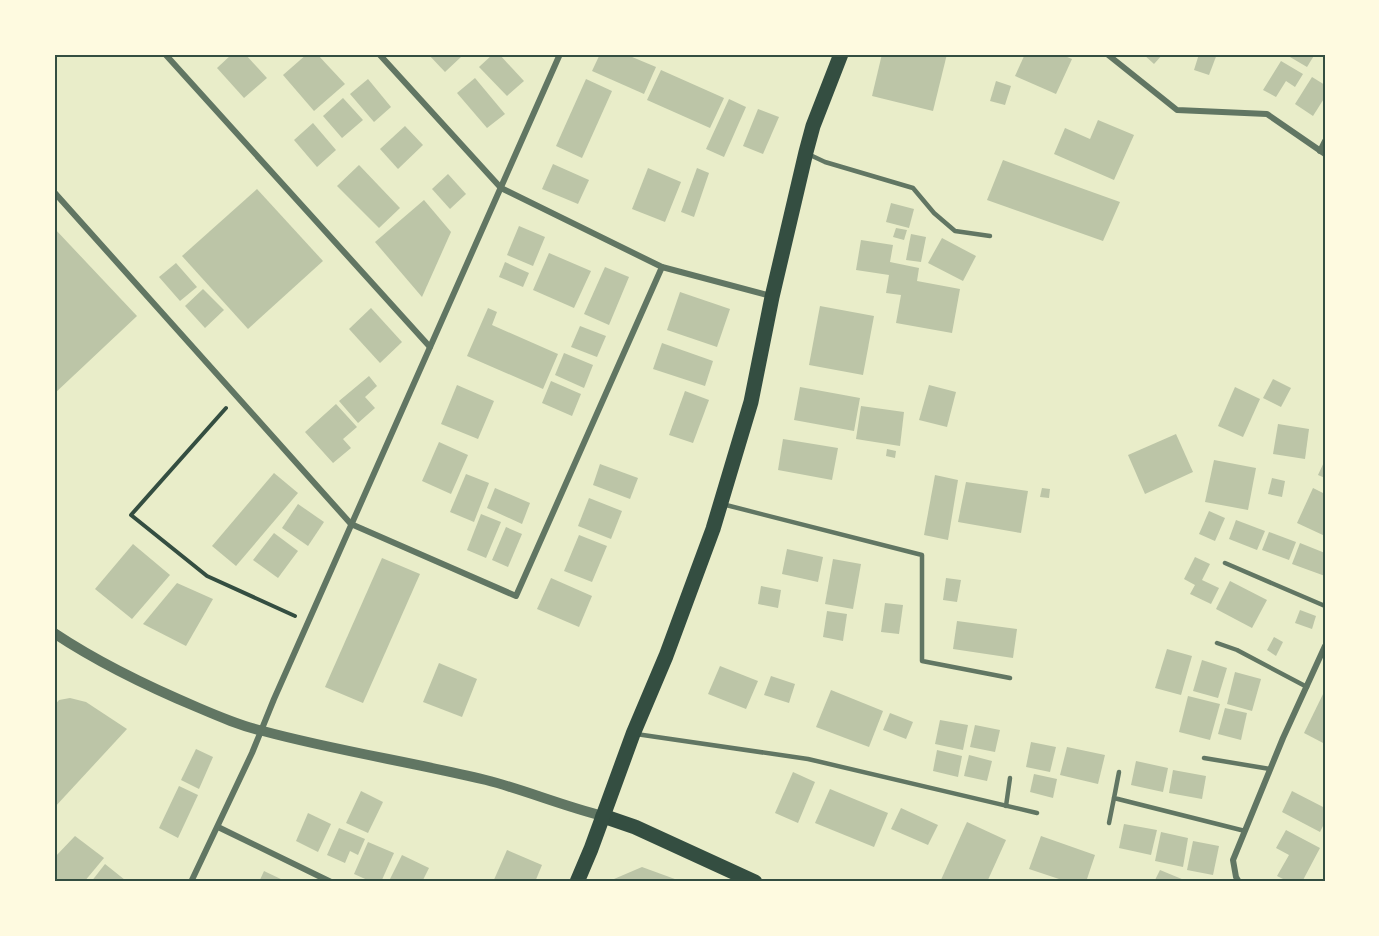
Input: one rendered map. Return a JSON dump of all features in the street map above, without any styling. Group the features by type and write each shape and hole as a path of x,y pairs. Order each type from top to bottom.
{"main road":[{"path":"577,882 633,734 666,656 713,529 751,402 772,297 813,126 841,54"},
{"path":"603,816 635,827 755,882"}],"street":[{"path":"165,54 430,347"},
{"path":"379,54 501,188 662,267 772,297"},
{"path":"191,882 261,731 560,54"},
{"path":"1107,54 1177,110 1267,114 1322,152 1325,141"},
{"path":"54,192 351,524 516,596 662,267"},
{"path":"54,633 72,645 161,692 230,721 261,731 489,781 603,816"},
{"path":"1239,882 1233,860 1270,769 1325,646"},
{"path":"218,827 331,882"}],"lane":[{"path":"806,153 825,162 913,188 934,213 955,231 990,236"},
{"path":"720,503 743,511 922,555 922,662 1010,678"},
{"path":"1225,563 1325,606"},
{"path":"1217,643 1237,650 1306,687"},
{"path":"633,734 808,759 1037,813"},
{"path":"1204,758 1270,769"},
{"path":"1110,823 1119,772"},
{"path":"1006,806 1010,778"},
{"path":"1114,798 1245,831"}],"path":[{"path":"237,396 131,515 207,576 295,616"}],"building":[{"path":"232,54 245,54 267,78 244,98 217,68"},
{"path":"307,54 317,54 345,84 314,111 283,75"},
{"path":"428,54 460,54 462,56 445,72"},
{"path":"493,54 499,54 524,81 507,96 479,67"},
{"path":"600,54 625,54 656,67 644,94 592,71"},
{"path":"882,54 947,54 933,111 872,96"},
{"path":"1025,54 1060,54 1072,59 1056,94 1015,76"},
{"path":"1143,54 1163,54 1154,64"},
{"path":"1199,54 1217,54 1209,75 1194,70"},
{"path":"1292,54 1315,54 1307,67 1290,57"},
{"path":"1281,61 1303,74 1295,87 1286,81 1276,97 1263,90"},
{"path":"661,70 724,98 710,128 647,100"},
{"path":"1312,77 1325,85 1325,97 1313,116 1295,104"},
{"path":"475,78 505,114 487,128 457,93"},
{"path":"368,79 391,107 374,122 350,94"},
{"path":"586,79 612,91 582,158 556,146"},
{"path":"996,81 1011,86 1005,105 990,101"},
{"path":"343,98 363,120 342,138 323,116"},
{"path":"729,99 746,107 724,157 706,149"},
{"path":"758,109 779,117 763,154 743,146"},
{"path":"1098,120 1134,135 1114,180 1054,154 1065,128 1090,139"},
{"path":"313,123 336,150 317,167 294,140"},
{"path":"405,126 423,145 398,169 380,149"},
{"path":"1003,160 1120,202 1103,241 987,200"},
{"path":"553,164 589,180 578,204 542,189"},
{"path":"359,165 400,208 379,228 337,186"},
{"path":"648,168 681,182 665,222 632,209"},
{"path":"697,168 709,173 694,217 681,212"},
{"path":"448,174 466,194 450,209 432,189"},
{"path":"257,189 323,261 248,329 182,256"},
{"path":"424,200 451,232 422,297 375,242"},
{"path":"891,203 914,209 909,228 886,222"},
{"path":"519,226 545,237 533,266 507,255"},
{"path":"54,228 137,316 54,394"},
{"path":"896,228 907,230 904,240 893,237"},
{"path":"911,234 926,237 921,262 906,260"},
{"path":"942,238 976,256 963,281 928,263"},
{"path":"861,240 893,245 890,262 919,268 917,281 960,289 952,333 896,323 901,295 886,293 889,275 856,270"},
{"path":"549,253 591,271 574,308 533,290"},
{"path":"505,262 529,273 523,287 499,277"},
{"path":"176,263 197,287 180,301 159,277"},
{"path":"605,267 629,277 609,325 584,314"},
{"path":"203,289 224,310 205,328 185,306"},
{"path":"680,292 730,309 717,347 667,330"},
{"path":"820,306 874,316 863,375 809,365"},
{"path":"371,308 402,342 380,363 349,329"},
{"path":"488,308 497,312 492,325 558,354 543,389 467,356"},
{"path":"580,326 606,336 597,357 571,347"},
{"path":"662,343 713,361 705,386 653,369"},
{"path":"564,353 593,365 584,388 555,375"},
{"path":"369,376 377,386 365,397 375,408 358,423 339,401"},
{"path":"1273,379 1291,388 1281,407 1263,398"},
{"path":"551,381 581,394 572,416 542,403"},
{"path":"457,385 494,401 478,439 441,424"},
{"path":"929,385 956,392 947,427 919,420"},
{"path":"800,387 860,398 854,431 794,420"},
{"path":"1235,387 1260,399 1243,437 1218,426"},
{"path":"685,391 709,400 693,443 669,435"},
{"path":"336,404 357,427 343,439 351,448 333,463 305,432"},
{"path":"861,406 904,412 900,446 856,439"},
{"path":"1278,424 1309,429 1305,459 1273,454"},
{"path":"1176,434 1193,472 1145,494 1128,455"},
{"path":"783,439 838,448 832,480 778,470"},
{"path":"439,442 468,455 451,494 422,481"},
{"path":"887,449 896,451 895,458 886,456"},
{"path":"1214,460 1256,468 1248,510 1205,502"},
{"path":"1325,460 1325,478 1318,475"},
{"path":"600,464 638,478 630,499 593,485"},
{"path":"274,473 298,493 236,566 212,546"},
{"path":"466,474 489,483 474,522 450,512"},
{"path":"935,475 958,480 948,540 924,535"},
{"path":"1272,478 1285,481 1282,497 1268,494"},
{"path":"966,482 1028,491 1021,533 958,522"},
{"path":"495,488 530,503 522,524 487,508"},
{"path":"1042,488 1050,489 1049,498 1040,497"},
{"path":"1313,488 1325,494 1325,536 1297,523"},
{"path":"589,498 622,511 611,539 578,526"},
{"path":"298,504 324,522 308,546 282,528"},
{"path":"1209,511 1225,518 1215,541 1199,534"},
{"path":"481,514 501,522 486,558 467,550"},
{"path":"1236,520 1265,531 1257,550 1229,539"},
{"path":"506,527 522,534 508,567 492,560"},
{"path":"1269,532 1296,542 1289,560 1262,550"},
{"path":"274,533 298,551 278,578 253,560"},
{"path":"579,535 607,546 592,582 564,571"},
{"path":"1300,543 1325,553 1325,576 1292,564"},
{"path":"133,544 170,575 132,619 95,589"},
{"path":"787,549 823,557 818,582 782,574"},
{"path":"1195,557 1210,564 1202,580 1219,588 1211,604 1190,594 1195,585 1184,579"},
{"path":"382,558 420,574 363,703 325,687"},
{"path":"833,559 861,564 853,609 825,604"},
{"path":"551,578 592,596 579,627 537,609"},
{"path":"946,578 961,580 957,602 943,600"},
{"path":"1230,581 1267,600 1252,628 1216,609"},
{"path":"177,583 213,599 186,646 143,624"},
{"path":"761,586 781,590 778,608 758,604"},
{"path":"885,603 903,605 899,634 881,632"},
{"path":"1300,610 1316,616 1312,629 1295,623"},
{"path":"827,611 847,614 843,641 823,637"},
{"path":"957,621 1017,629 1013,658 953,649"},
{"path":"1274,637 1283,642 1276,656 1267,650"},
{"path":"1167,649 1192,656 1181,695 1155,688"},
{"path":"1202,660 1227,668 1218,698 1193,691"},
{"path":"439,663 477,679 462,717 423,702"},
{"path":"720,666 758,681 746,709 708,694"},
{"path":"1235,672 1261,679 1252,711 1227,704"},
{"path":"771,676 795,684 789,703 764,695"},
{"path":"831,690 883,711 869,747 816,727"},
{"path":"1325,690 1325,744 1304,733"},
{"path":"1188,696 1220,704 1210,740 1179,732"},
{"path":"70,698 86,702 127,729 54,808 54,706 59,700"},
{"path":"1225,708 1247,713 1241,740 1218,734"},
{"path":"890,713 913,722 906,739 883,730"},
{"path":"940,720 968,725 963,750 935,744"},
{"path":"975,725 1000,730 995,752 970,747"},
{"path":"1031,742 1056,747 1050,772 1026,767"},
{"path":"1067,747 1105,755 1098,784 1060,775"},
{"path":"196,749 213,757 199,789 181,780"},
{"path":"937,750 962,756 958,777 933,771"},
{"path":"969,755 992,761 987,781 964,776"},
{"path":"1136,761 1168,768 1163,792 1131,785"},
{"path":"1173,770 1206,776 1202,799 1169,793"},
{"path":"793,772 815,782 798,823 775,813"},
{"path":"1034,774 1057,779 1053,798 1030,792"},
{"path":"179,786 198,795 178,838 159,828"},
{"path":"830,789 888,813 874,847 815,823"},
{"path":"361,791 383,802 368,833 346,823"},
{"path":"1292,791 1325,808 1325,822 1320,832 1282,812"},
{"path":"901,808 938,825 928,845 891,829"},
{"path":"308,813 331,824 318,852 296,841"},
{"path":"967,822 1006,840 987,882 940,882"},
{"path":"1124,824 1157,830 1151,855 1119,848"},
{"path":"339,828 365,839 358,855 350,851 345,863 327,855"},
{"path":"1286,830 1320,848 1302,882 1289,882 1277,876 1289,855 1276,848"},
{"path":"1161,832 1188,838 1183,867 1155,861"},
{"path":"75,836 104,858 84,882 54,882 54,858"},
{"path":"1041,836 1095,855 1086,882 1068,882 1029,869"},
{"path":"1193,841 1219,846 1213,875 1187,870"},
{"path":"368,842 394,853 381,882 372,882 354,874"},
{"path":"507,850 542,865 535,882 493,882"},
{"path":"402,855 429,868 422,882 396,882 390,879"},
{"path":"105,864 125,880 123,882 91,882"},
{"path":"642,867 683,882 613,882 614,879"},
{"path":"1160,870 1189,882 1154,882"},
{"path":"264,871 287,882 259,882"}]}
